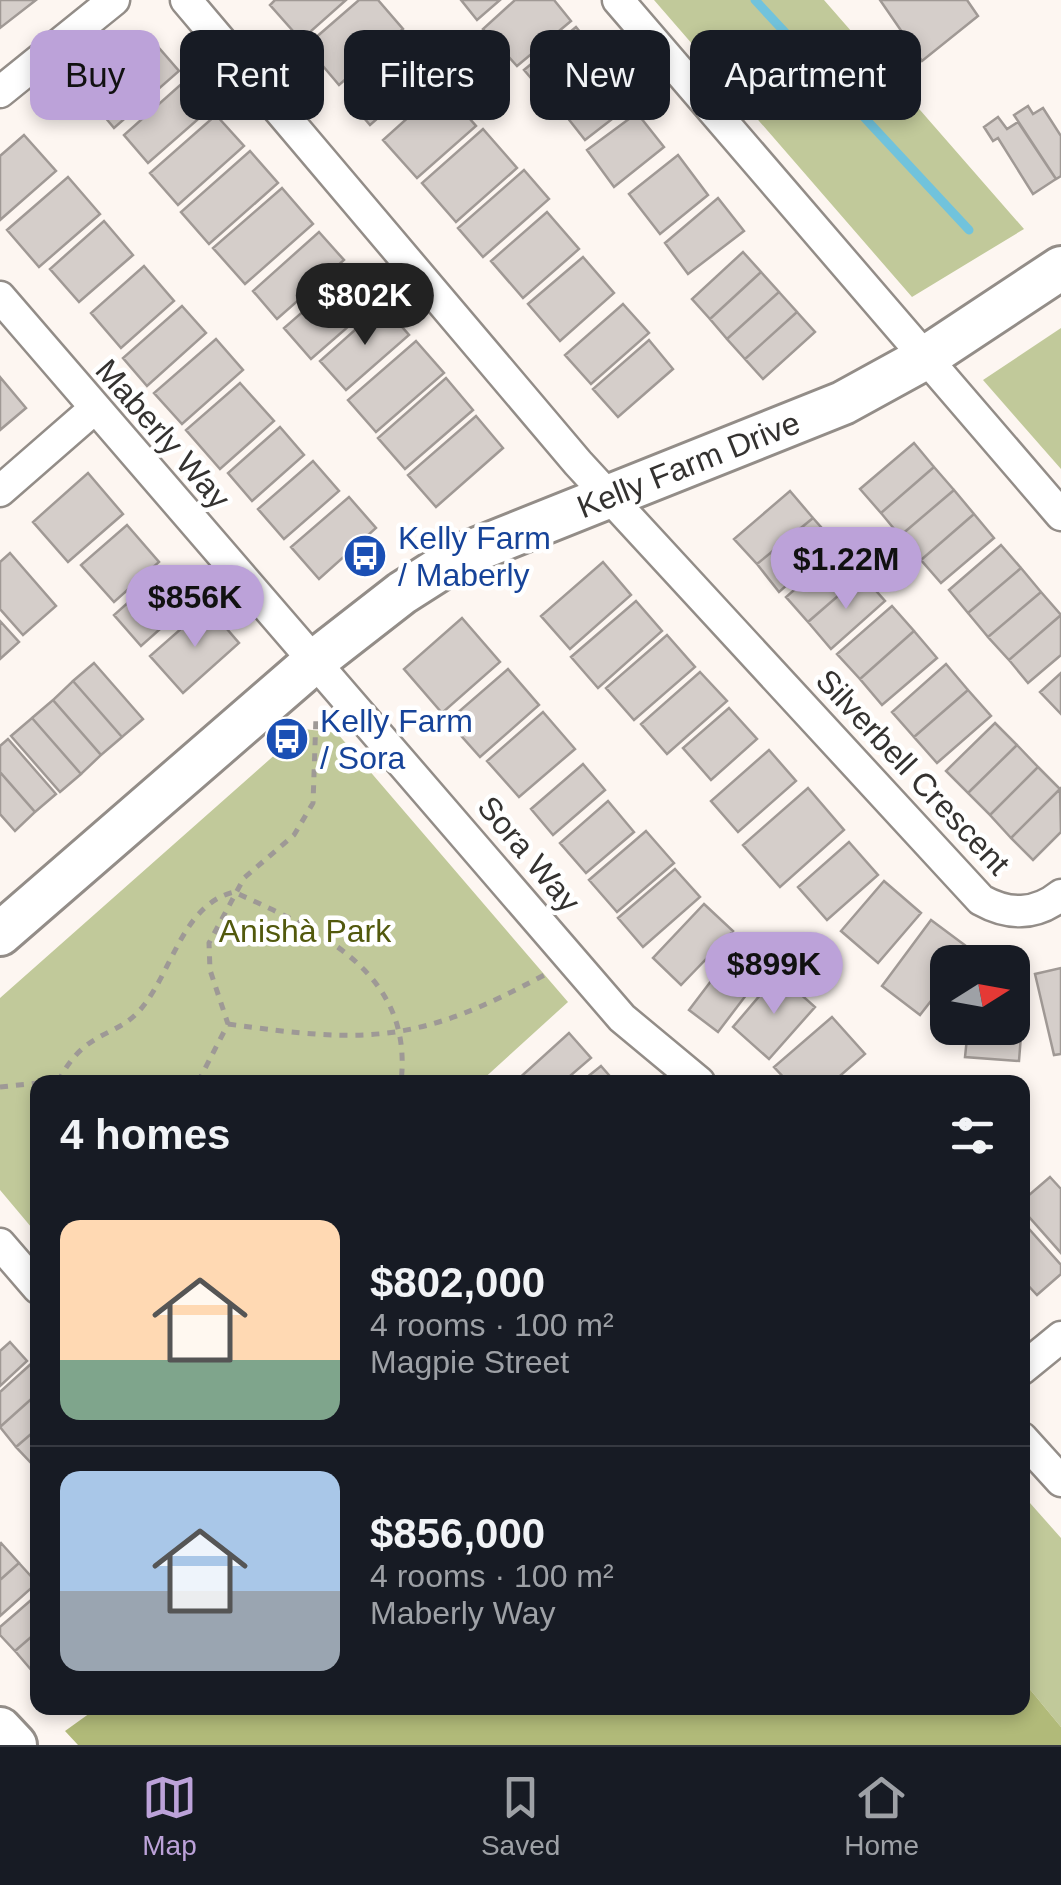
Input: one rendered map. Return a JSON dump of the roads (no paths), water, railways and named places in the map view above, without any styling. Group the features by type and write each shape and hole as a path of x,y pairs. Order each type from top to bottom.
{"street":[{"path":"0,92 114,0"},
{"name":"Silverbell Crescent","path":"186,0 610,498 980,900 1003,912 1017,912 1031,910 1061,895"},
{"path":"618,0 1061,515"},
{"name":"Kelly Farm Drive","path":"0,934 316,660 402,594 460,556 800,423 925,358 1061,268"},
{"name":"Maberly Way","path":"0,297 316,660"},
{"path":"0,491 94,409"},
{"name":"Sora Way","path":"316,660 622,1018 691,1075"},
{"path":"0,1244 30,1279"},
{"path":"1030,1362 1061,1337"},
{"path":"1030,1447 1061,1481"},
{"path":"0,1728 15,1745"}],"waterway":[{"path":"755,0 969,230"}],"place":[{"name":"Kelly Farm / Maberly","path":"365,556"},
{"name":"Kelly Farm / Sora","path":"287,739"}],"park label":[{"name":"Anishà Park","path":"305,931"}]}
